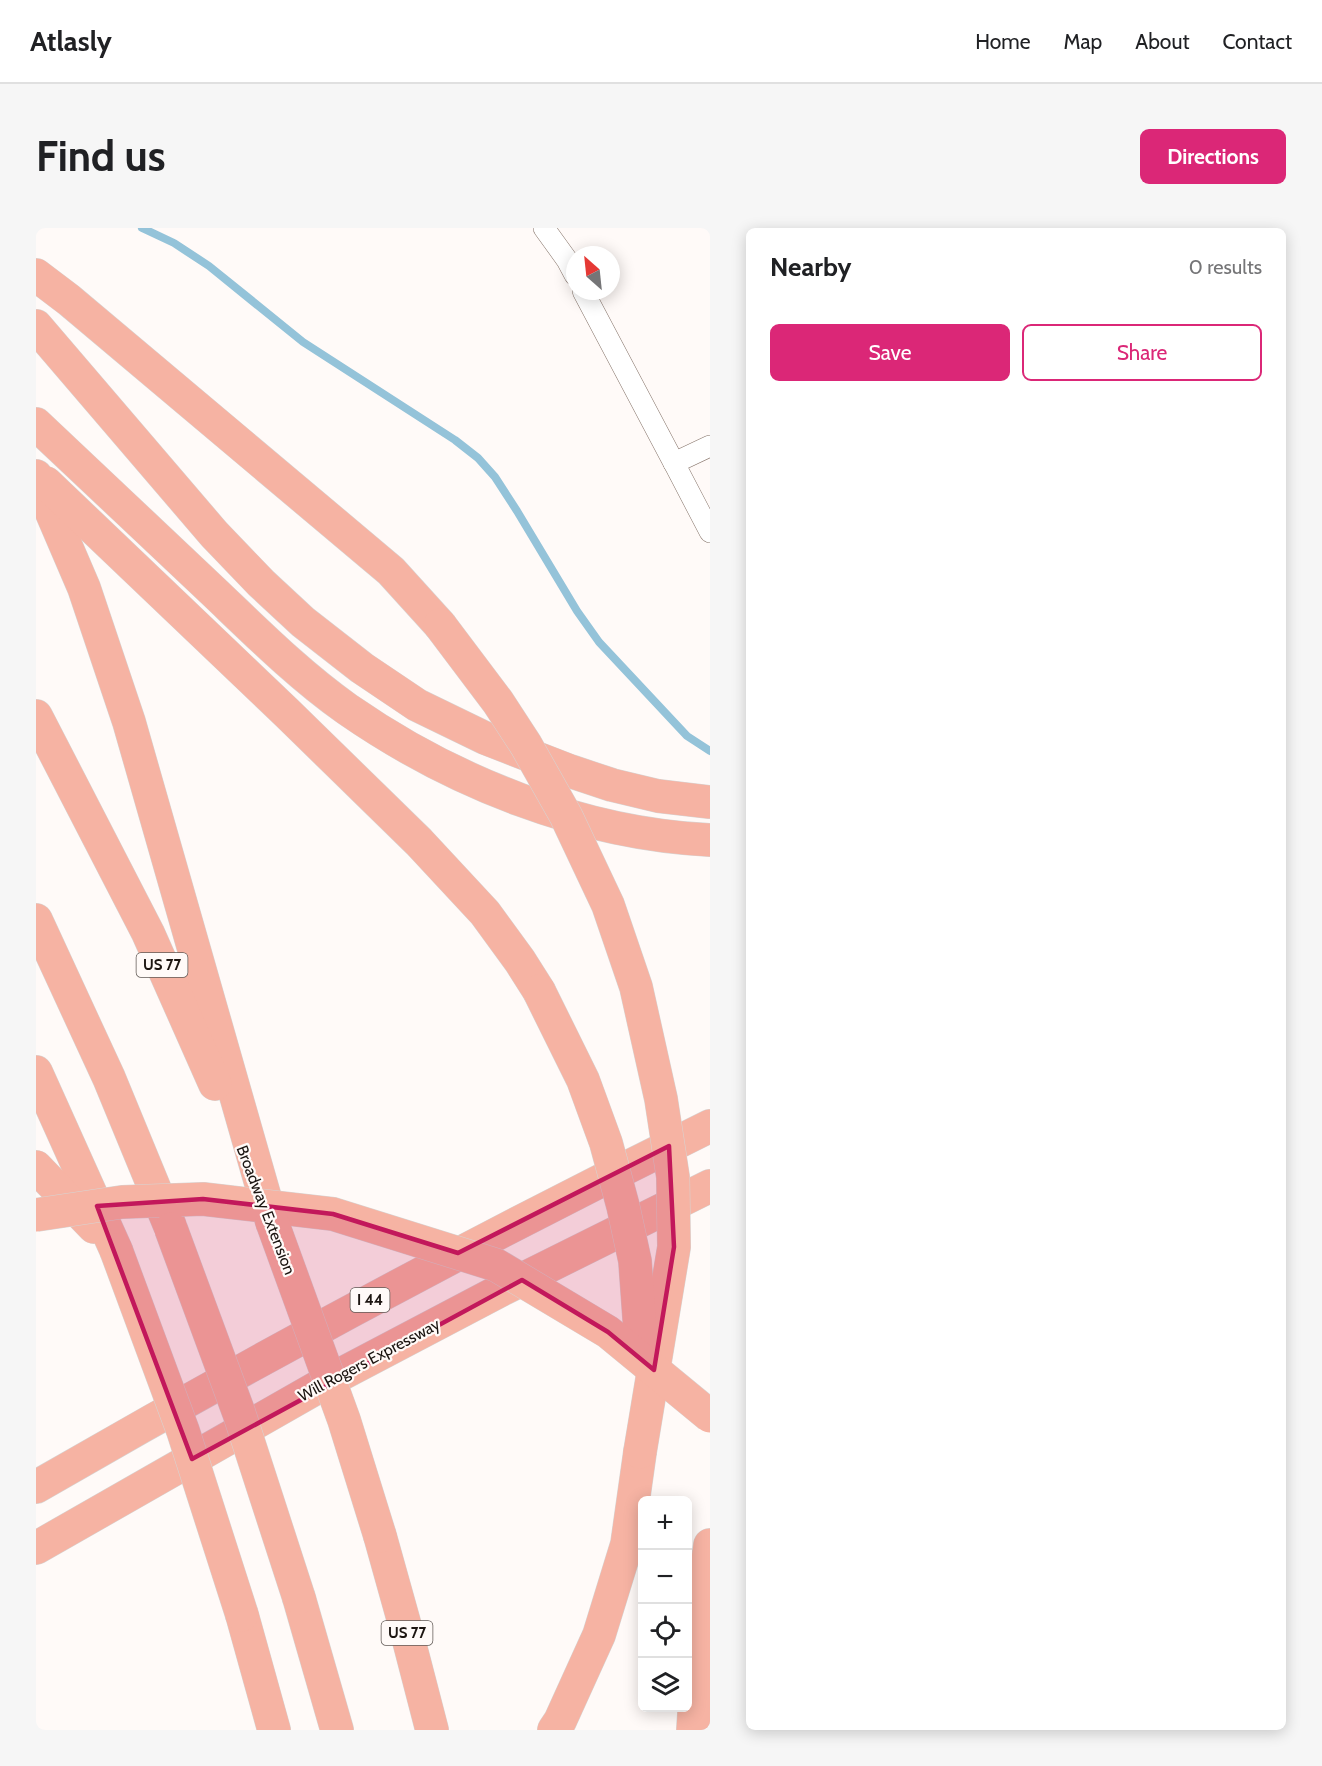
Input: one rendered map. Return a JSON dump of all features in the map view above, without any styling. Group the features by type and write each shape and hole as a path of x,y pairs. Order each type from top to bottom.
{"highway":[{"path":"36,275 69,300 391,571 440,625 498,702 526,745 566,816 608,905 636,987 661,1099 673,1177 674,1247 627,1544 599,1635 554,1730"},
{"path":"36,326 214,534 303,622 362,668 417,705 484,738 612,785 658,796 710,802"},
{"path":"36,424 295,669 346,708 400,744 465,776 535,805 597,824 650,834 710,840"},
{"path":"36,475 286,712 419,842 484,913 539,991 583,1080 606,1143 623,1206 635,1261 641,1324 645,1398 640,1452"},
{"path":"36,475 84,588 129,722 272,1222"},
{"name":"Broadway Extension","path":"36,716 148,933 191,1028 272,1222 340,1409 380,1536 432,1730"},
{"path":"36,921 108,1078 171,1229 239,1413 299,1598 337,1730"},
{"path":"36,1072 116,1250 183,1431 242,1615 274,1730"},
{"name":"I 44","path":"36,1487 322,1326 481,1241 710,1126"},
{"path":"36,1167 116,1250"},
{"name":"Will Rogers Expressway","path":"36,1548 332,1379 503,1289 710,1186"},
{"path":"36,1215 122,1202 203,1199 333,1214 496,1264 608,1332 710,1416"},
{"path":"693,1730 700,1617 710,1545"}],"street":[{"path":"544,228 566,259"},
{"path":"588,300 710,532"},
{"path":"674,463 710,446"}],"highlighted area":[{"path":"669,1146 674,1247 654,1370 608,1332 522,1280 192,1459 97,1206 203,1199 333,1214 458,1253"}],"waterway":[{"path":"142,228 174,243 209,266 303,342 455,440 478,458 495,477 577,611 599,642 687,736 710,751"}]}
